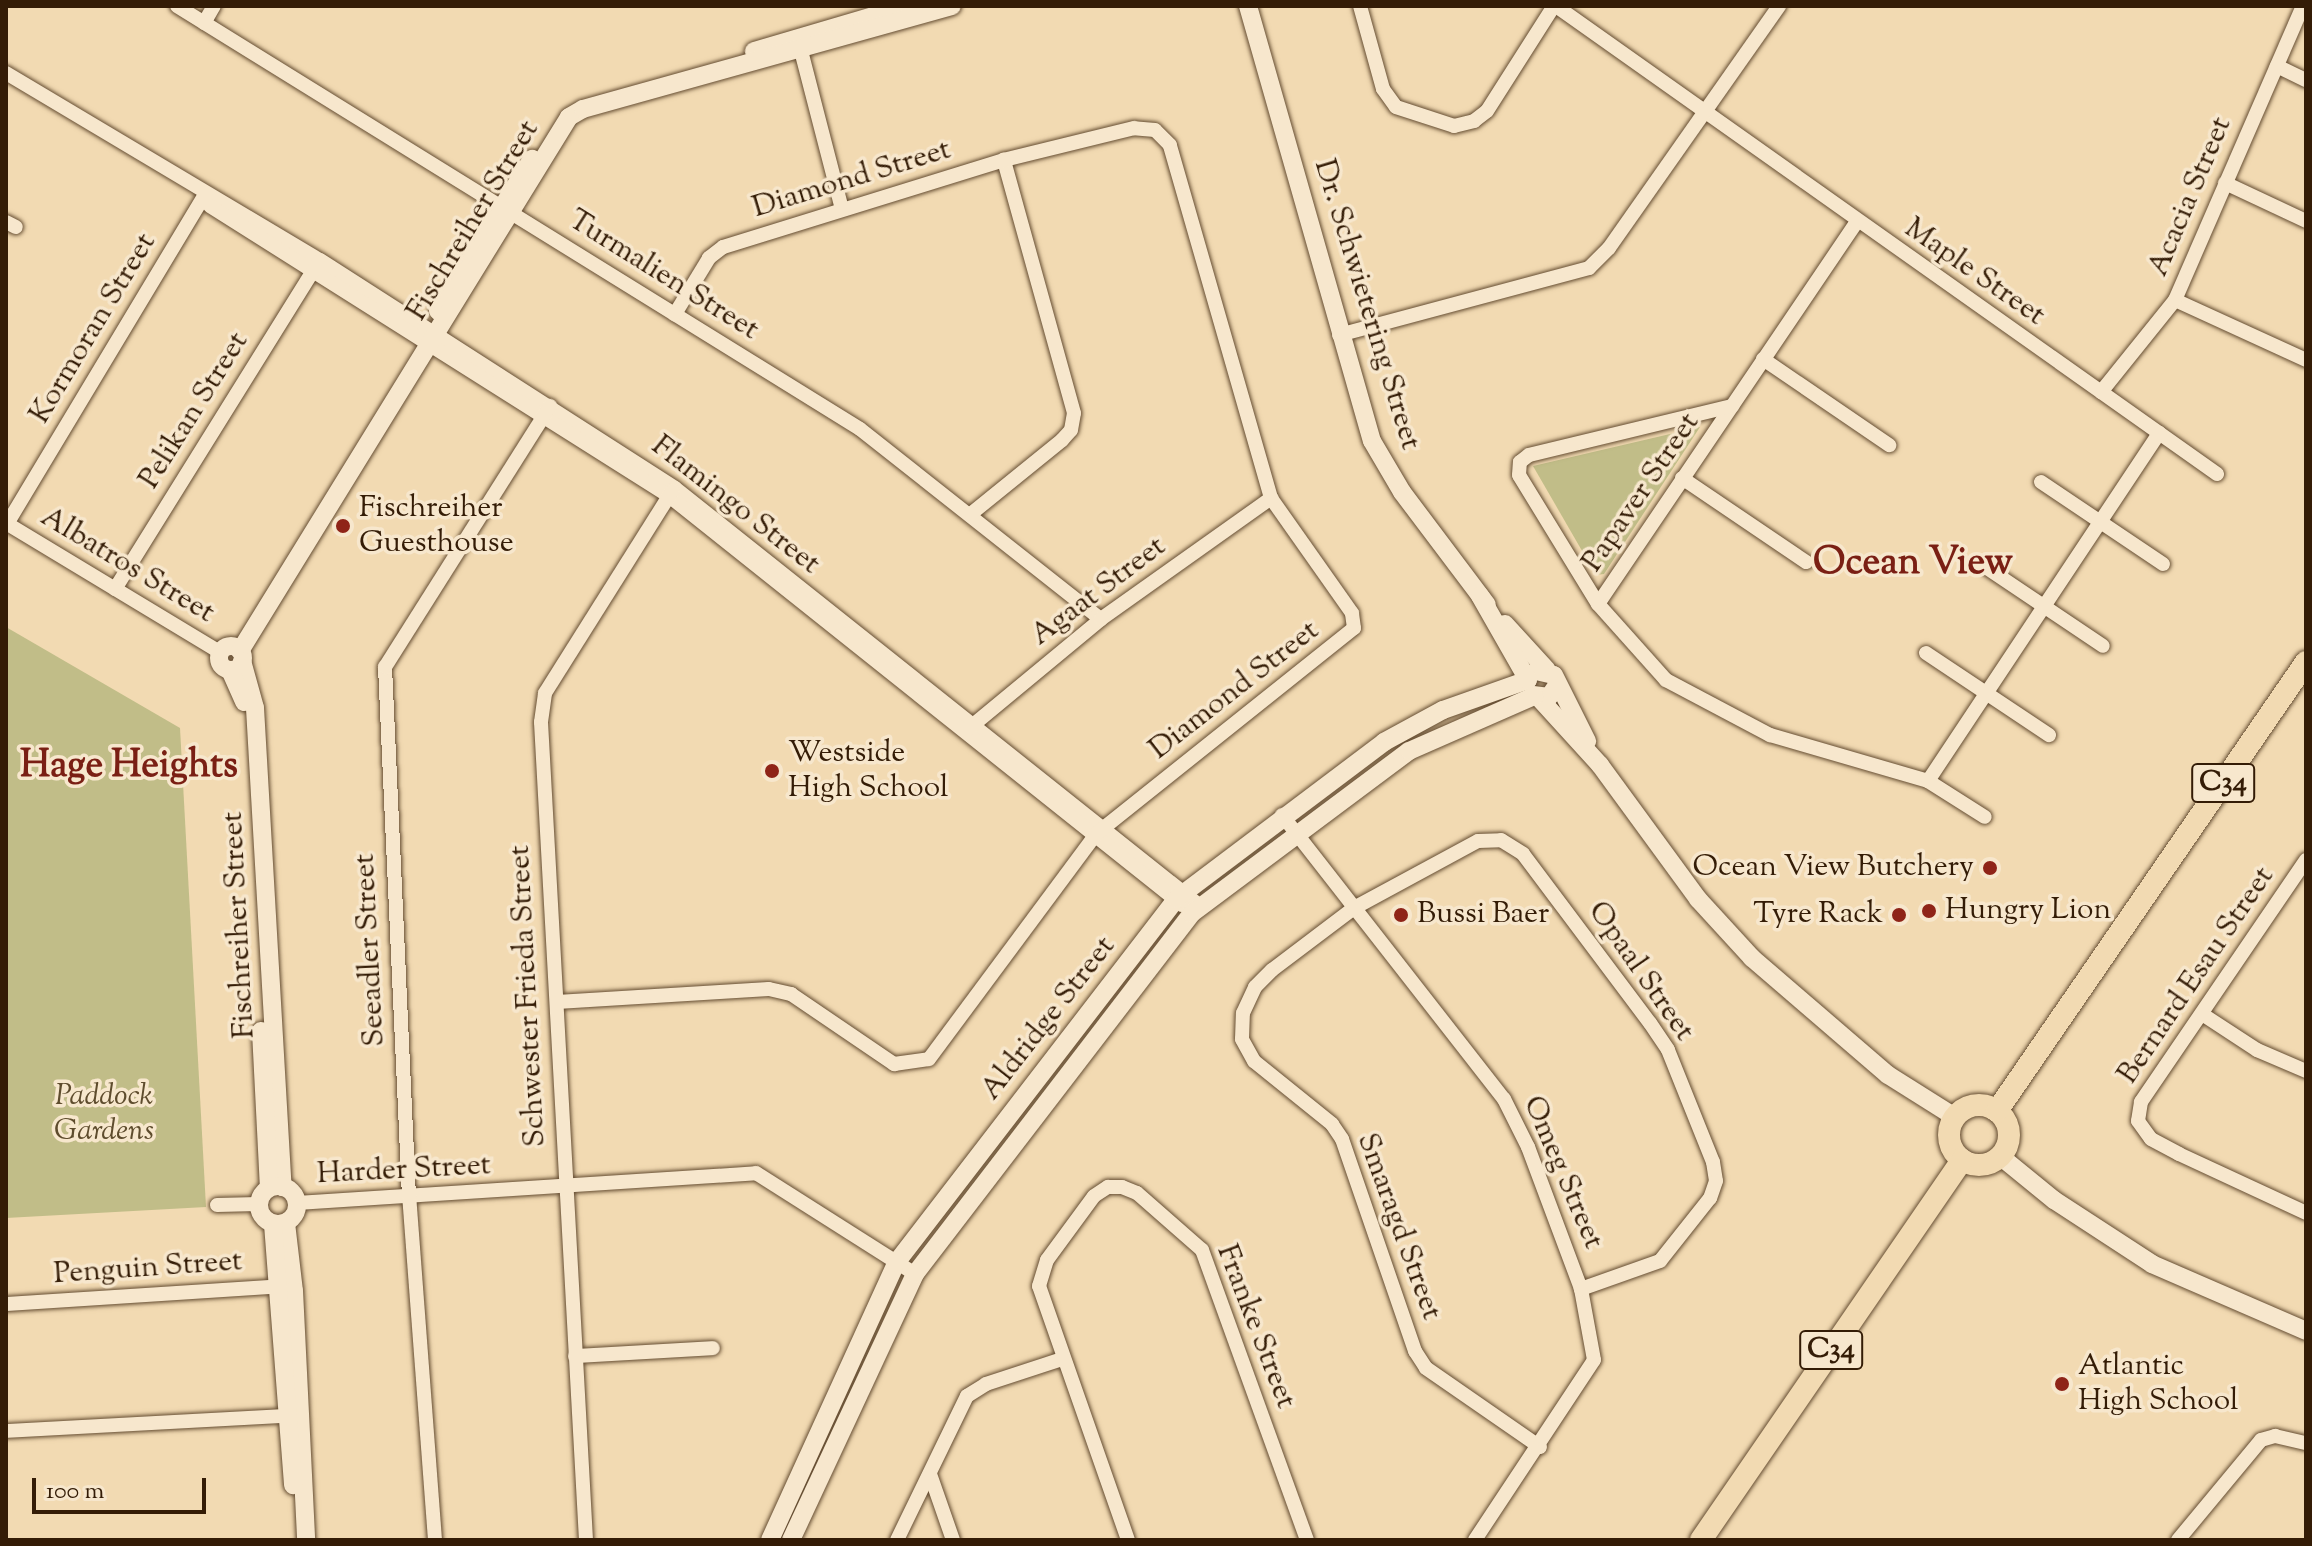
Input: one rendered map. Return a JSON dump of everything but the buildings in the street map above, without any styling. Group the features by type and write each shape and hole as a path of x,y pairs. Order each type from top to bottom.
{"main road":[{"name":"C34","path":"1997,1111 2306,662"},
{"path":"1973,1105 1997,1111 2009,1137 2000,1156 1979,1165 1962,1160 1949,1141 1955,1117 1973,1105"},
{"name":"C34","path":"1701,1540 1962,1160"}],"street":[{"name":"Turmalien Street","path":"177,6 860,429 972,513 1101,619"},
{"path":"204,23 214,6"},
{"name":"Fischreiher Street","path":"800,45 907,6"},
{"name":"Fischreiher Street","path":"270,1193 245,712 232,656 431,336 563,111 582,99 952,6"},
{"name":"Dr. Schwietering Street","path":"1248,6 1339,335 1372,441 1386,468 1480,596 1552,677 1600,765"},
{"path":"1360,6 1383,89 1396,107 1454,126 1474,121 1487,111 1555,6"},
{"name":"Maple Street","path":"1555,6 1701,114 2217,474"},
{"path":"1339,335 1589,268 1609,248 1779,6"},
{"name":"Acacia Street","path":"2101,392 2175,300 2303,6"},
{"path":"800,45 842,209"},
{"path":"2277,66 2306,80"},
{"path":"6,73 204,197"},
{"path":"6,83 204,197"},
{"name":"Diamond Street","path":"557,1002 769,989 791,994 894,1064 915,1065 929,1059 1100,830 1350,636 1352,613 1271,498 1170,145 1155,130 1134,128 1004,160 723,247 709,258 675,314"},
{"path":"972,513 1062,440 1071,430 1074,413 1004,160"},
{"path":"2225,183 2306,221"},
{"name":"Flamingo Street","path":"204,197 317,264 672,492 968,730 1100,830 1195,909"},
{"name":"Kormoran Street","path":"7,524 204,197"},
{"name":"Papaver Street","path":"1856,223 1598,604 1644,661 1684,692 1770,735 1928,781 1985,817"},
{"name":"Pelikan Street","path":"115,589 317,264"},
{"path":"2175,300 2306,360"},
{"path":"1763,359 1889,445"},
{"path":"1598,604 1519,475 1520,462 1529,455 1732,406"},
{"name":"Seeadler Street","path":"435,1540 409,1197 385,667 547,409"},
{"path":"1928,781 2043,603 2159,433"},
{"path":"1682,478 1806,562"},
{"path":"2041,482 2101,518 2163,564"},
{"name":"Schwester Frieda Street","path":"586,1540 564,1187 541,722 545,693 672,492"},
{"name":"Agaat Street","path":"968,730 1101,619 1271,498"},
{"name":"Albatros Street","path":"7,524 232,656"},
{"path":"1984,566 2103,646"},
{"name":"Dr. Schwietering Street","path":"1480,596 1534,691 1600,765 1698,899 1752,958 1888,1075 1955,1117"},
{"path":"1926,653 1988,691 2049,735"},
{"path":"1533,672 1552,677 1549,697 1534,691 1533,672"},
{"name":"Aldridge Street","path":"770,1540 896,1263 1180,896 1282,815 1413,724 1534,691"},
{"name":"Aldridge Street","path":"791,1540 915,1274 1195,909 1409,751 1534,691"},
{"name":"Omeg Street","path":"1282,815 1517,1120 1581,1289 1594,1360 1540,1447 1475,1540"},
{"name":"Opaal Street","path":"1354,908 1478,841 1501,840 1523,854 1668,1050 1713,1162 1716,1181 1710,1198 1660,1261 1581,1289"},
{"name":"Bernard Esau Street","path":"2306,860 2141,1102 2142,1130 2179,1154 2306,1213"},
{"name":"Smaragd Street","path":"1354,908 1255,987 1243,1013 1242,1039 1254,1061 1332,1124 1342,1139 1415,1351 1426,1368 1540,1447"},
{"path":"2202,1014 2257,1050 2306,1071"},
{"path":"2000,1156 2054,1200 2152,1264 2306,1331"},
{"name":"Harder Street","path":"297,1203 756,1173 915,1274"},
{"name":"Franke Street","path":"1128,1540 1062,1359 1039,1286 1040,1272 1094,1196 1108,1187 1122,1187 1137,1193 1202,1250 1307,1540"},
{"path":"270,1193 264,1219 279,1223"},
{"path":"217,1205 270,1193 297,1203 279,1223 287,1286 294,1416 306,1540"},
{"name":"Penguin Street","path":"6,1304 287,1286"},
{"path":"575,1356 713,1348"},
{"path":"897,1540 967,1396 986,1384 1062,1359"},
{"path":"6,1431 294,1416"},
{"path":"294,1416 295,1540"},
{"path":"2178,1540 2261,1440 2275,1436 2306,1443"},
{"path":"930,1474 953,1540"}],"green space":[{"path":"1700,427 1604,574 1596,575 1533,466"},
{"name":"Paddock Gardens","path":"6,627 180,728 206,1207 6,1218"}],"place":[{"name":"Fischreiher Guesthouse","path":"343,526"},
{"name":"Westside High School","path":"772,771"},
{"name":"Ocean View Butchery","path":"1990,868"},
{"name":"Hungry Lion","path":"1929,911"},
{"name":"Bussi Baer","path":"1401,915"},
{"name":"Tyre Rack","path":"1899,915"},
{"name":"Atlantic High School","path":"2062,1384"}],"district":[{"name":"Ocean View","path":"1913,565"},
{"name":"Hage Heights","path":"129,768"}]}
